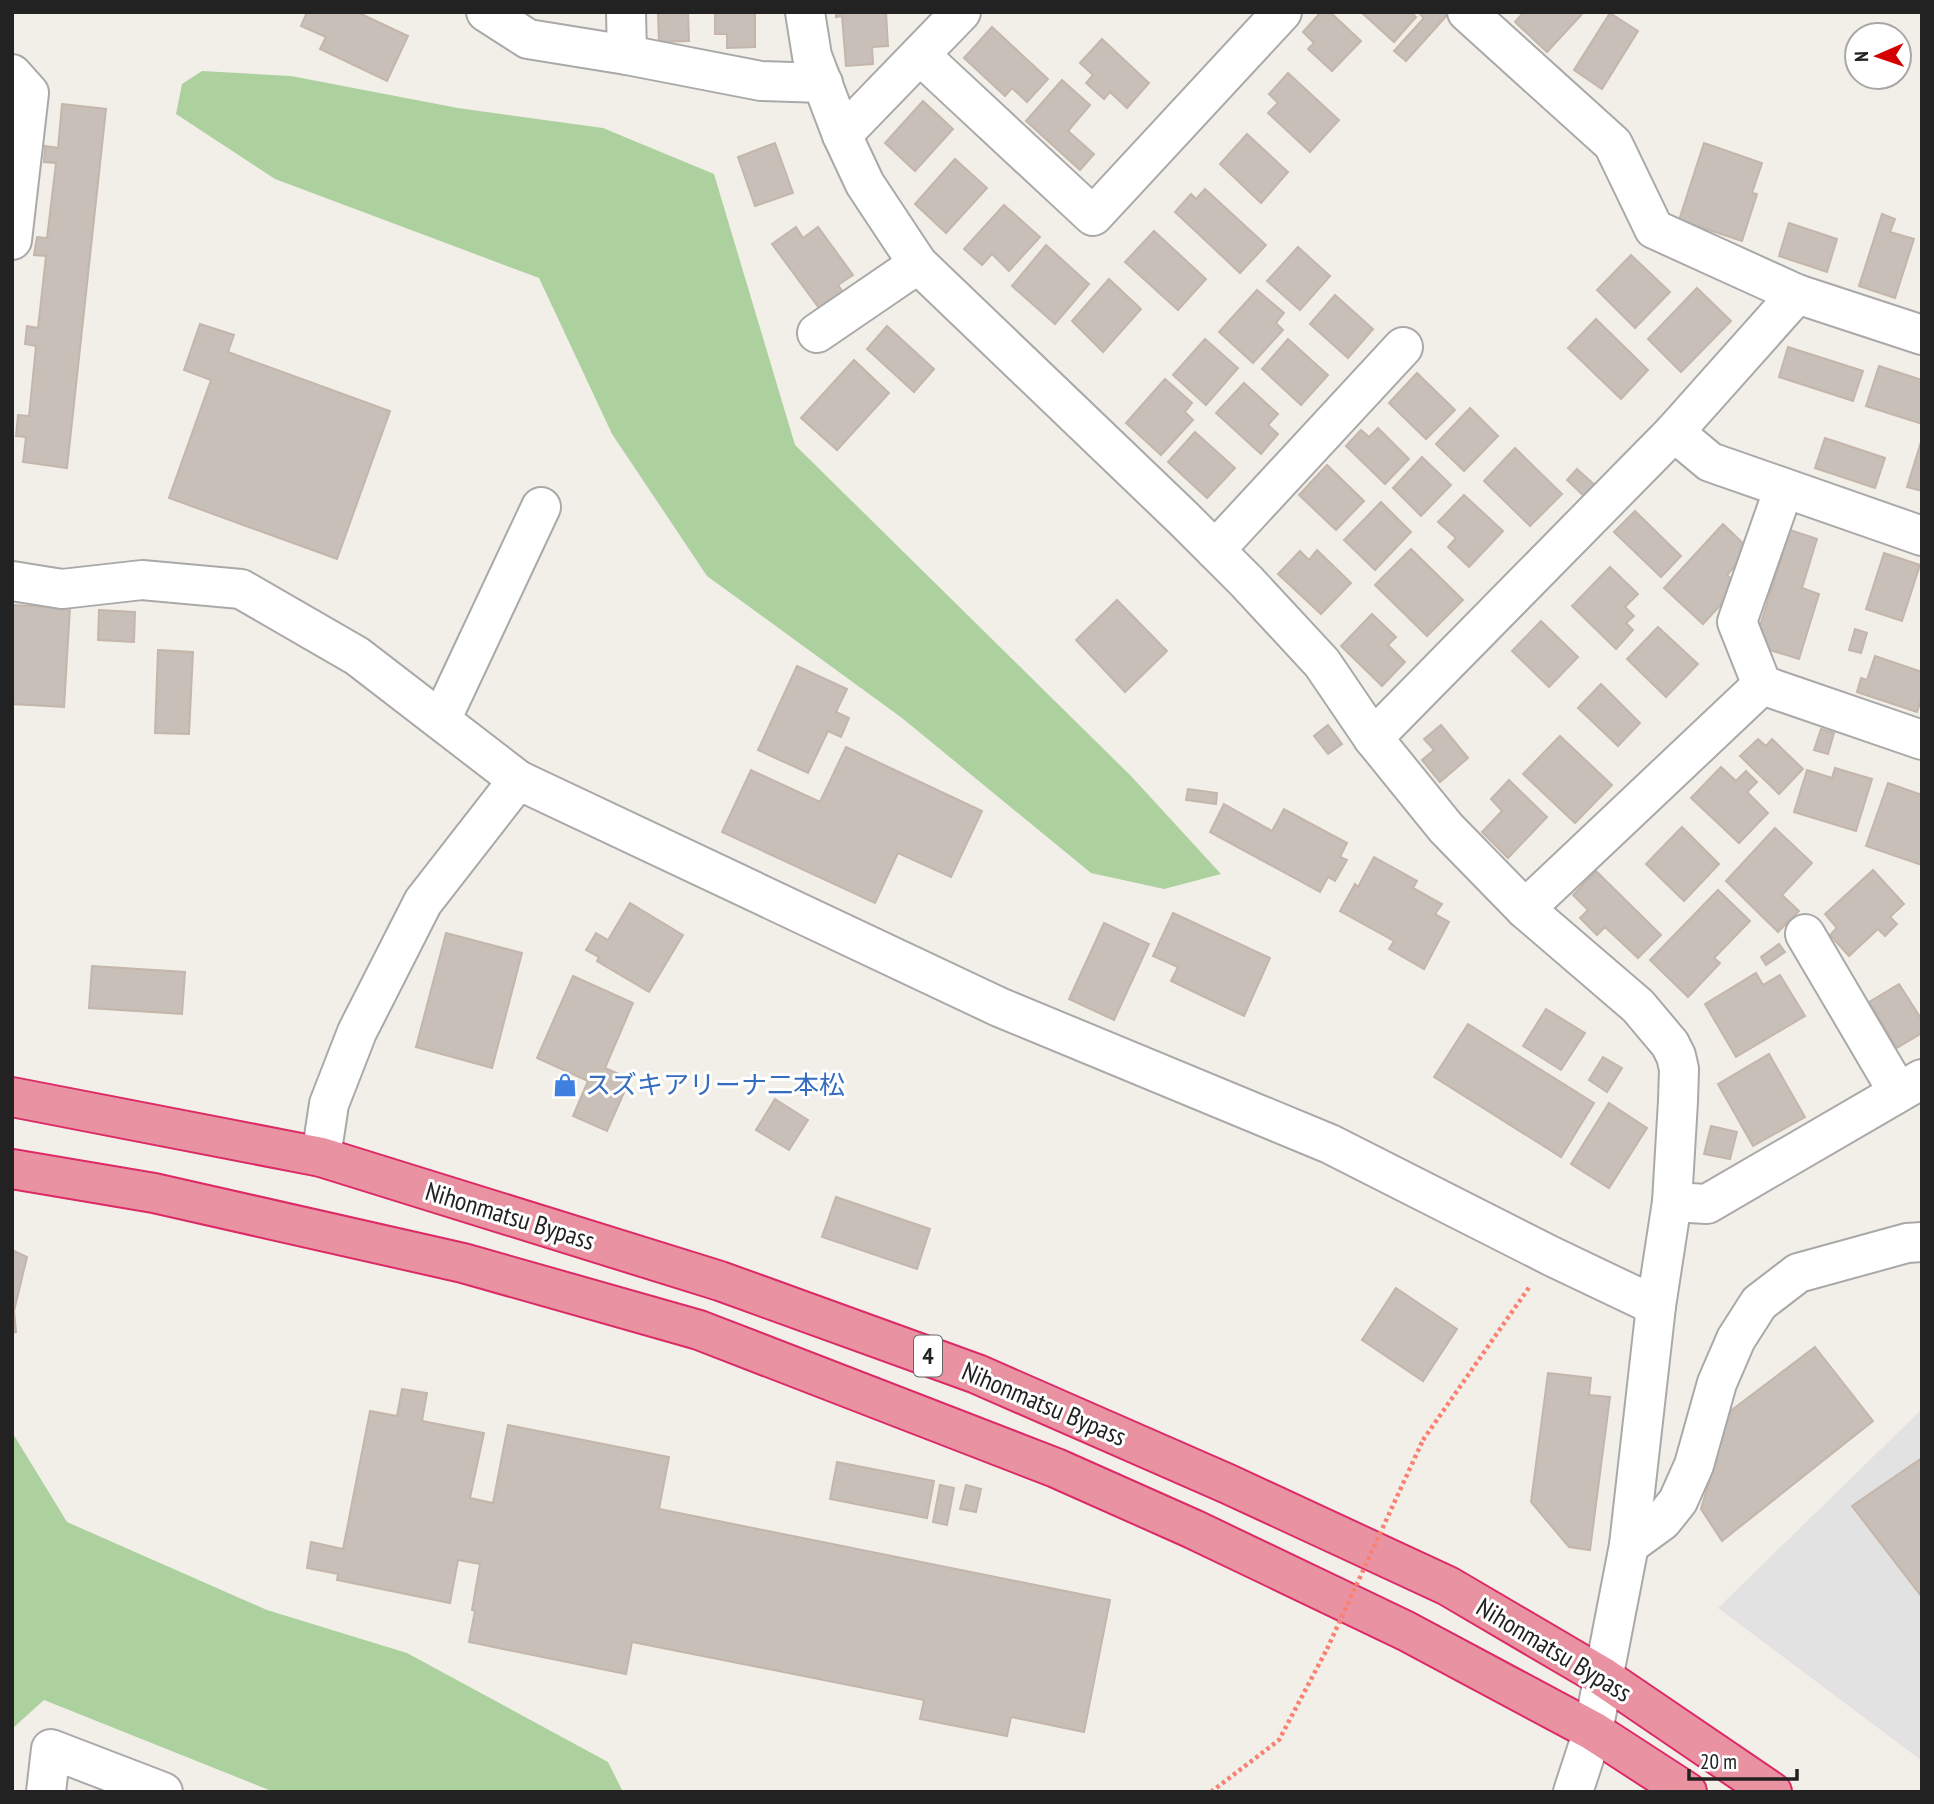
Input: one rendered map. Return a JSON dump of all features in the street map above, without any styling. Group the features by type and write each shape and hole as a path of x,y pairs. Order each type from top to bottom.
{"highway":[{"name":"Nihonmatsu Bypass","path":"12,1097 321,1157 720,1281 977,1374 1228,1484 1448,1586 1603,1677 1772,1791"},
{"name":"Nihonmatsu Bypass","path":"12,1169 154,1192 463,1263 699,1331 1056,1468 1193,1529 1406,1631 1593,1731 1687,1792"}],"street":[{"path":"486,12 528,39 761,81 823,83"},
{"path":"626,12 627,55"},
{"path":"805,12 812,55 842,135 865,184 918,264 1215,550 1322,663 1373,738 1446,828 1525,909 1638,1006 1670,1044 1679,1069 1672,1202 1656,1306 1629,1545 1593,1731 1573,1792"},
{"path":"842,135 961,12"},
{"path":"920,55 1093,216 1282,12"},
{"path":"1466,12 1613,145 1654,229 1797,293 1922,335"},
{"path":"12,74 29,93 12,240"},
{"path":"817,334 918,264"},
{"path":"1373,738 1674,432 1797,293"},
{"path":"1215,550 1403,347"},
{"path":"1674,432 1710,462 1922,536"},
{"path":"1784,488 1737,622 1762,685 1922,740"},
{"path":"441,720 541,507"},
{"path":"12,581 62,589 142,580 241,589 357,656 518,779 999,1007 1330,1144 1656,1306"},
{"path":"1525,909 1762,685"},
{"path":"321,1157 329,1104 357,1032 422,902 518,779"},
{"path":"1672,1202 1707,1204 1910,1086 1805,934"},
{"path":"1629,1545 1662,1521 1678,1501 1694,1465 1717,1383 1735,1339 1759,1303 1798,1273 1907,1243 1922,1242"},
{"path":"47,1792 51,1749 163,1792"},
{"path":"1772,1791 1785,1792"}],"path":[{"path":"1211,1792 1279,1740 1327,1649 1423,1440 1551,1256"}],"green space":[{"path":"202,71 291,76 458,108 603,128 714,174 795,445 1131,776 1221,874 1164,889 1091,873 902,718 707,576 612,434 539,278 275,179 176,114 182,84"},
{"path":"12,1432 67,1522 267,1610 407,1653 608,1762 623,1792 274,1792 44,1700 13,1728 12,1752"}],"shaded area":[{"path":"1922,1409 1922,1761 1718,1608"}],"building":[{"path":"307,12 357,12 408,36 387,81 320,49 326,37 301,26"},
{"path":"658,12 688,12 689,41 659,42"},
{"path":"715,12 755,12 755,47 727,48 727,34 715,34"},
{"path":"836,12 886,12 888,46 872,47 873,64 846,66 842,16 836,17"},
{"path":"1321,12 1330,12 1361,41 1332,71 1308,49 1314,43 1303,32"},
{"path":"1361,12 1411,12 1416,17 1394,42"},
{"path":"1418,12 1448,14 1406,61 1394,51 1424,18"},
{"path":"1524,12 1584,12 1547,52 1515,22"},
{"path":"1610,13 1638,31 1602,89 1574,70"},
{"path":"992,27 1048,79 1027,102 1012,88 1005,96 964,58"},
{"path":"1102,39 1149,83 1127,108 1110,92 1104,99 1086,83 1093,75 1080,63"},
{"path":"1288,73 1339,120 1310,152 1268,113 1278,103 1269,94"},
{"path":"1062,80 1090,105 1068,131 1094,154 1080,170 1026,121"},
{"path":"923,101 953,129 915,171 885,143"},
{"path":"62,104 106,109 67,468 23,462 26,437 16,436 18,415 29,416 36,346 25,344 27,326 38,328 46,256 34,255 37,237 47,238 56,163 44,162 45,146 58,148"},
{"path":"1247,134 1288,172 1261,203 1220,164"},
{"path":"775,143 793,193 755,206 738,157"},
{"path":"1704,143 1762,163 1752,193 1757,194 1742,241 1679,220"},
{"path":"955,159 987,188 946,233 915,204"},
{"path":"1205,189 1266,245 1240,273 1175,212 1191,194 1196,199"},
{"path":"1004,205 1040,237 1009,271 992,254 982,265 964,249"},
{"path":"1882,214 1895,219 1890,232 1914,239 1895,298 1859,286"},
{"path":"1789,223 1837,239 1827,272 1779,256"},
{"path":"796,227 803,238 818,227 853,275 838,285 845,295 822,312 772,244"},
{"path":"1154,231 1206,279 1178,310 1125,262"},
{"path":"1046,245 1089,284 1055,324 1012,286"},
{"path":"1298,247 1330,276 1300,310 1267,281"},
{"path":"1631,255 1670,292 1635,328 1597,290"},
{"path":"1109,279 1141,309 1103,352 1072,321"},
{"path":"1697,288 1731,321 1681,372 1648,339"},
{"path":"1257,290 1284,313 1276,323 1283,330 1253,363 1219,332"},
{"path":"1335,295 1373,329 1348,358 1310,324"},
{"path":"1596,319 1648,370 1621,399 1568,348"},
{"path":"200,324 234,335 228,352 390,411 337,559 169,498 211,380 184,370"},
{"path":"887,326 934,369 914,392 867,349"},
{"path":"1205,339 1238,368 1206,405 1173,375"},
{"path":"1288,339 1328,375 1301,405 1262,369"},
{"path":"1788,347 1863,371 1853,401 1779,377"},
{"path":"854,360 889,393 837,450 801,418"},
{"path":"1879,366 1922,380 1922,424 1866,406"},
{"path":"1417,373 1455,410 1426,439 1389,403"},
{"path":"1165,379 1192,403 1185,412 1193,420 1161,455 1126,423"},
{"path":"1244,383 1278,414 1268,425 1278,434 1261,454 1216,413"},
{"path":"1470,408 1498,436 1464,471 1436,444"},
{"path":"1378,428 1409,459 1385,484 1346,446 1361,430 1369,437"},
{"path":"1195,432 1235,468 1207,498 1168,462"},
{"path":"1825,438 1885,458 1875,488 1815,468"},
{"path":"1922,443 1922,491 1907,487"},
{"path":"1515,448 1562,494 1530,526 1484,481"},
{"path":"1422,457 1451,485 1421,516 1393,488"},
{"path":"1327,465 1364,501 1336,530 1299,495"},
{"path":"1577,469 1597,487 1586,498 1567,480"},
{"path":"1464,495 1503,531 1469,567 1448,547 1456,538 1438,522"},
{"path":"1381,502 1411,532 1375,570 1344,540"},
{"path":"1635,511 1681,556 1661,577 1614,532"},
{"path":"1723,524 1750,550 1727,575 1739,585 1703,624 1664,588"},
{"path":"1790,530 1817,539 1802,588 1819,594 1799,659 1754,645"},
{"path":"1411,549 1463,600 1427,636 1375,585"},
{"path":"1317,550 1351,583 1321,614 1278,574 1300,551 1309,560"},
{"path":"1884,553 1920,565 1902,621 1866,609"},
{"path":"1610,567 1638,594 1625,607 1634,616 1626,623 1633,630 1616,649 1572,606"},
{"path":"1117,600 1167,651 1125,692 1076,640"},
{"path":"12,605 70,608 64,707 12,704"},
{"path":"99,610 135,612 134,642 98,640"},
{"path":"1372,614 1396,637 1388,645 1405,662 1382,686 1341,646"},
{"path":"1541,621 1578,657 1549,687 1512,651"},
{"path":"1658,627 1698,664 1666,697 1627,659"},
{"path":"1855,629 1867,633 1861,653 1849,650"},
{"path":"158,650 193,652 189,734 155,733"},
{"path":"1875,656 1922,672 1922,697 1917,712 1857,692 1861,678 1867,680"},
{"path":"797,666 847,689 836,712 849,718 841,737 828,731 808,773 758,750"},
{"path":"1601,684 1640,723 1618,746 1578,708"},
{"path":"1328,725 1342,744 1328,754 1314,736"},
{"path":"1441,725 1468,758 1440,782 1422,760 1434,750 1424,739"},
{"path":"1821,729 1834,733 1828,754 1814,750"},
{"path":"1560,736 1612,785 1575,823 1523,774"},
{"path":"1758,739 1766,746 1772,739 1803,769 1779,794 1740,756"},
{"path":"846,747 982,811 951,877 898,853 875,903 722,832 751,770 820,802"},
{"path":"1721,767 1736,781 1746,771 1757,782 1747,792 1768,813 1739,843 1691,798"},
{"path":"1835,768 1872,779 1856,831 1794,812 1807,770 1832,778"},
{"path":"1509,780 1547,817 1508,858 1482,832 1502,811 1491,799"},
{"path":"1888,783 1922,795 1922,865 1866,846"},
{"path":"1188,789 1217,793 1216,804 1186,800"},
{"path":"1224,804 1272,831 1284,809 1347,843 1340,857 1347,860 1335,881 1328,877 1320,892 1210,832"},
{"path":"1682,827 1719,864 1684,901 1646,864"},
{"path":"1775,828 1812,863 1782,895 1799,911 1778,932 1726,881"},
{"path":"1374,857 1417,881 1413,888 1442,904 1435,914 1449,922 1424,969 1389,949 1394,941 1340,911 1355,884 1358,887"},
{"path":"1873,870 1904,904 1890,917 1897,924 1885,936 1878,929 1849,956 1830,935 1837,928 1825,914"},
{"path":"1596,871 1661,935 1638,958 1605,927 1597,935 1580,918 1588,910 1573,895"},
{"path":"1718,890 1750,921 1714,958 1720,963 1688,997 1650,960"},
{"path":"630,903 683,935 649,992 597,961 599,957 586,950 596,933 608,940"},
{"path":"1173,913 1270,958 1244,1016 1171,981 1178,967 1153,956"},
{"path":"1104,923 1149,944 1114,1020 1069,999"},
{"path":"446,933 522,953 492,1068 416,1047"},
{"path":"1779,944 1785,952 1766,965 1761,957"},
{"path":"92,966 185,972 182,1014 89,1008"},
{"path":"1756,973 1763,985 1780,975 1805,1016 1736,1057 1705,1004"},
{"path":"573,976 633,1003 605,1068 630,1079 607,1131 573,1116 588,1081 537,1058"},
{"path":"1899,984 1922,1020 1922,1033 1897,1048 1869,1002"},
{"path":"1546,1009 1585,1033 1561,1070 1523,1046"},
{"path":"1468,1024 1594,1103 1561,1157 1434,1077"},
{"path":"1769,1054 1805,1117 1753,1146 1718,1084"},
{"path":"1603,1057 1622,1068 1607,1092 1589,1080"},
{"path":"775,1099 808,1120 789,1150 756,1130"},
{"path":"1609,1103 1647,1128 1609,1188 1571,1164"},
{"path":"1711,1126 1737,1132 1730,1159 1704,1154"},
{"path":"836,1197 930,1229 917,1269 822,1237"},
{"path":"12,1250 27,1257 14,1311 16,1332 12,1333"},
{"path":"1396,1288 1457,1329 1423,1381 1362,1340"},
{"path":"1815,1347 1873,1421 1722,1541 1701,1509 1729,1412"},
{"path":"1548,1373 1591,1378 1589,1395 1610,1397 1590,1550 1569,1547 1531,1502"},
{"path":"402,1389 427,1393 422,1421 484,1433 470,1498 493,1503 508,1425 669,1457 659,1509 1110,1600 1084,1732 1011,1717 1007,1736 920,1719 924,1700 632,1642 626,1674 469,1642 480,1564 458,1560 450,1603 337,1580 338,1574 307,1568 311,1542 343,1549 370,1411 397,1416"},
{"path":"1922,1458 1922,1597 1852,1506"},
{"path":"837,1462 934,1481 927,1518 830,1499"},
{"path":"940,1485 954,1488 947,1525 933,1522"},
{"path":"966,1485 981,1489 976,1512 960,1509"}],"place":[{"name":"スズキアリーナ二本松","path":"565,1085"}]}
